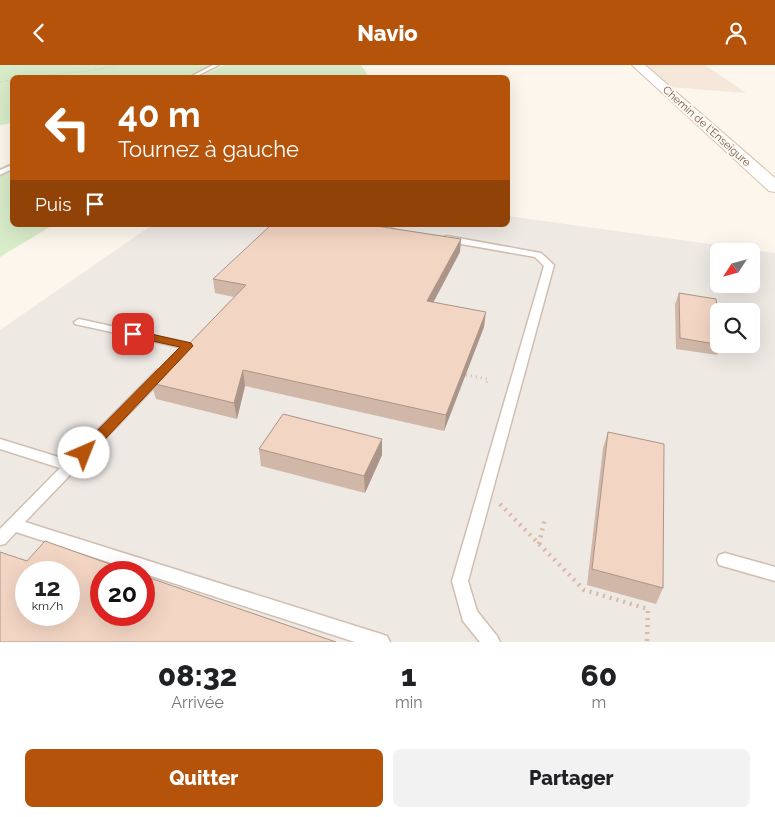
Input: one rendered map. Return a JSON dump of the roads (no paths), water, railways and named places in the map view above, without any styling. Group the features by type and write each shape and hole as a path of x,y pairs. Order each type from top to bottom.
{"street":[{"name":"Chemin de l'Enseigure","path":"638,65 775,187"}],"lane":[{"path":"196,75 217,65"},
{"path":"380,227 403,232"},
{"path":"431,237 538,255 549,265 460,581 469,615 491,642"},
{"path":"0,539 191,342 79,322"},
{"path":"0,444 71,466"},
{"path":"14,525 381,642"},
{"path":"725,560 775,574"}]}
